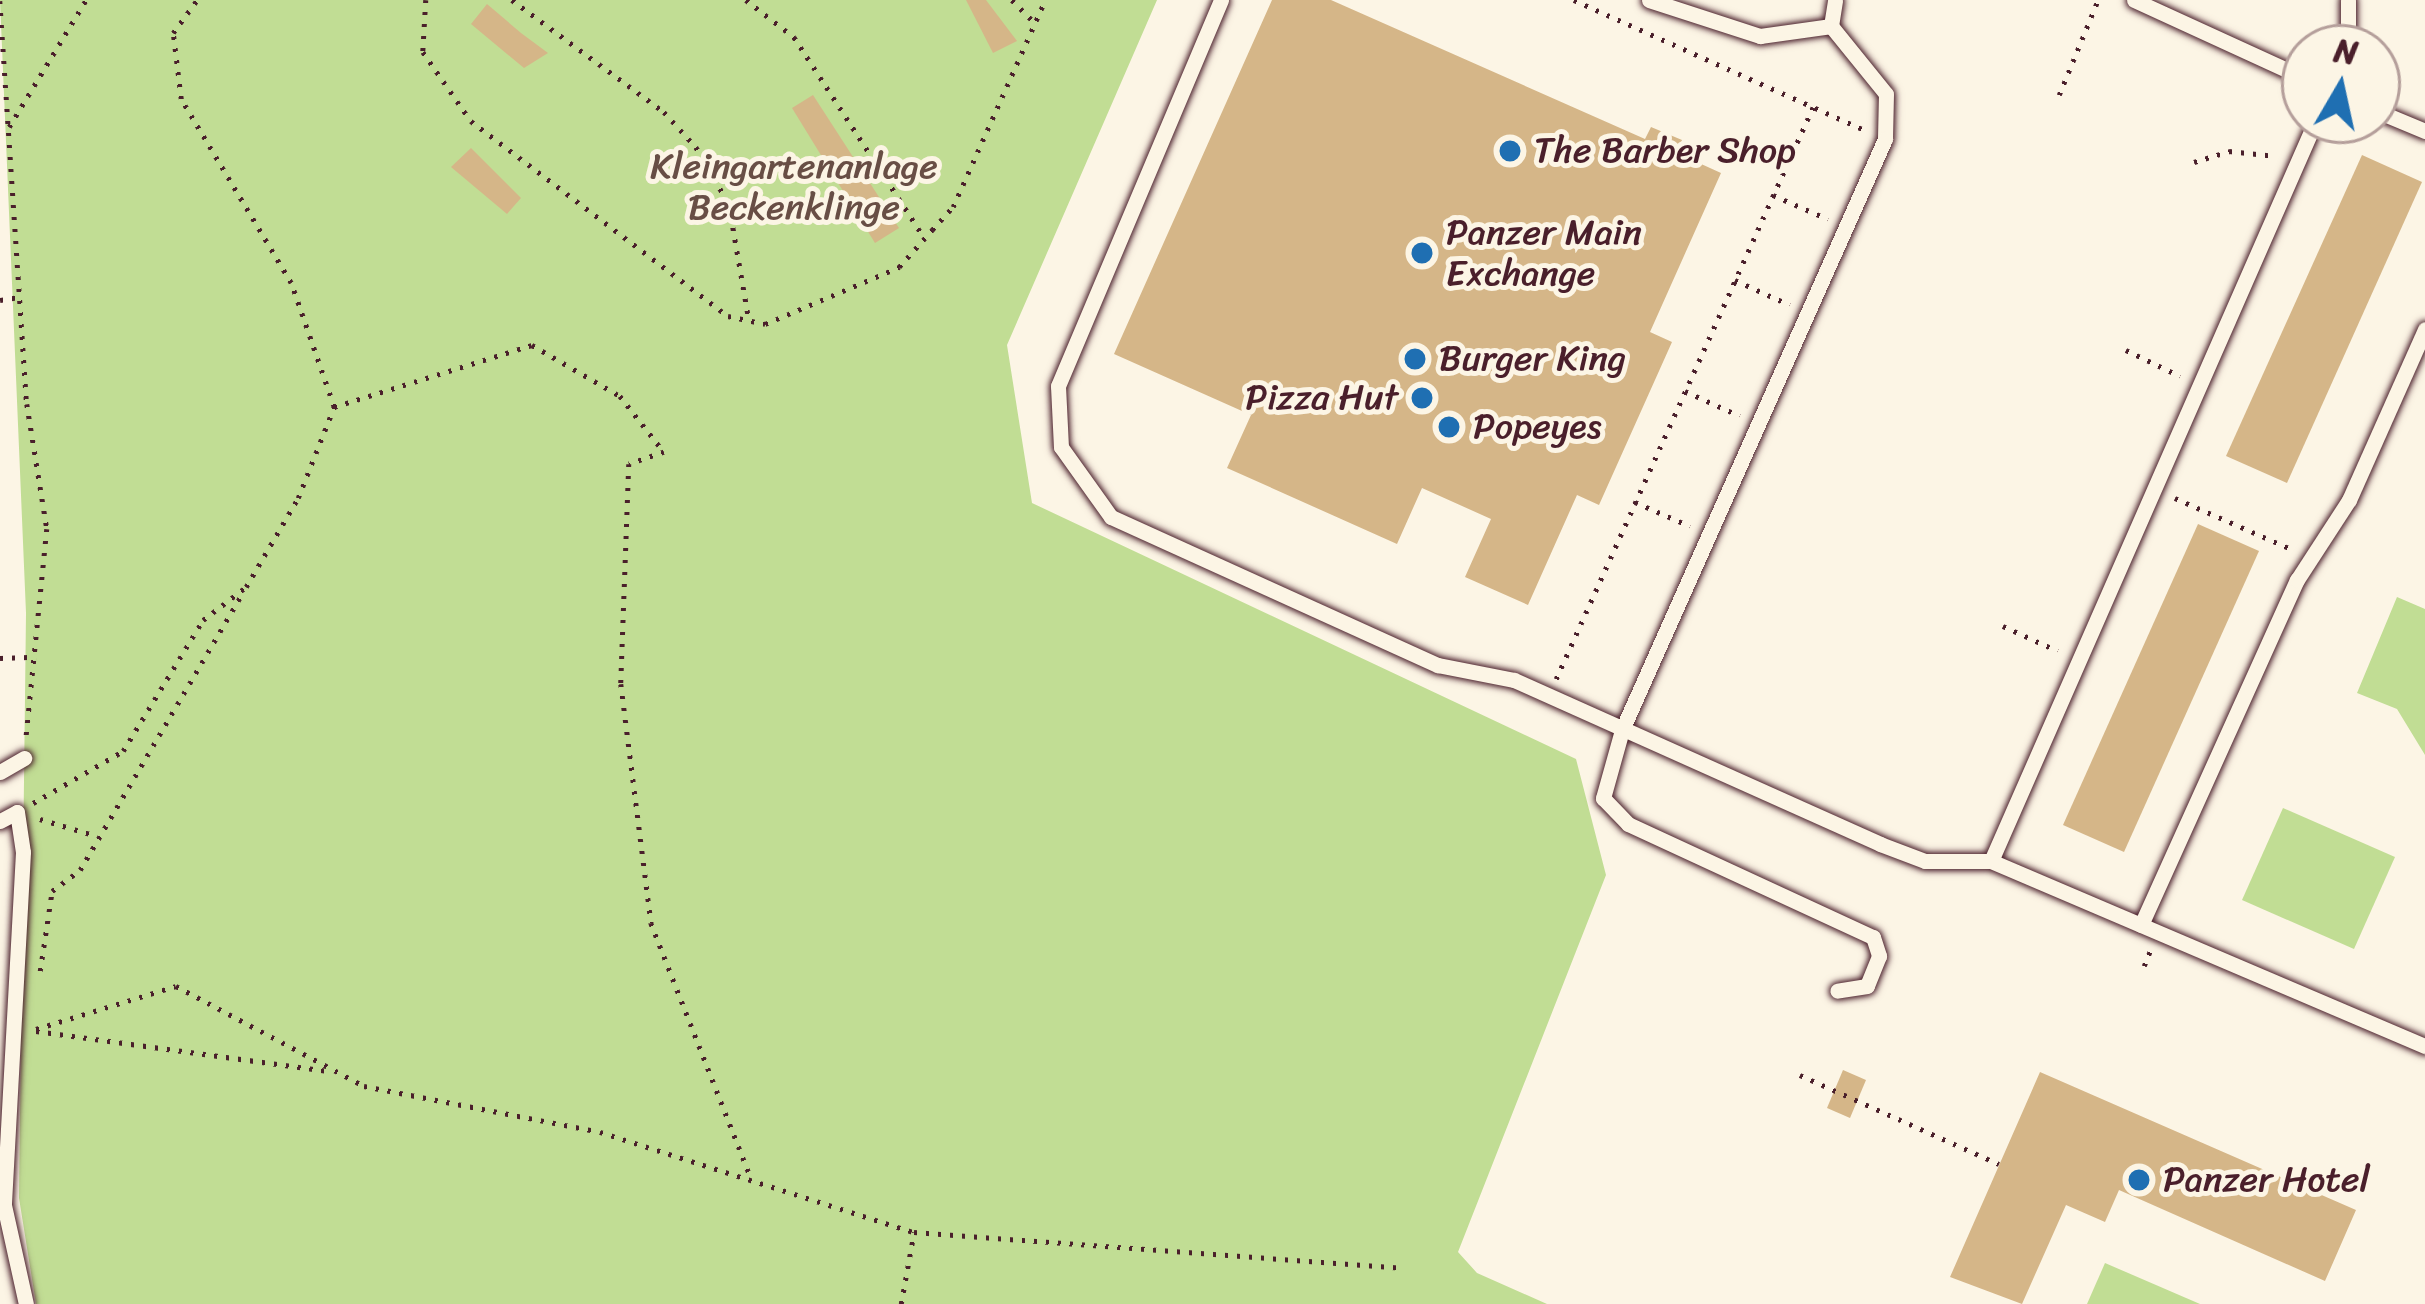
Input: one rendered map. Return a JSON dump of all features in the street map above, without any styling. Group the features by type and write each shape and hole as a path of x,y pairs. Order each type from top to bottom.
{"lane":[{"path":"1221,0 1058,386 1072,474 1111,517 1438,664 1548,695 1925,861 1991,861 2425,1046"},
{"path":"1649,0 1736,34 1831,26"},
{"path":"1835,0 1831,26 1886,94 1885,139 1603,778 1611,813 1873,938 1880,956 1867,986 1837,991"},
{"path":"2134,0 2281,60"},
{"path":"1991,861 2304,144"},
{"path":"2141,925 2311,558 2349,500 2425,329"},
{"path":"0,772 24,758"},
{"path":"0,821 17,812 4,1204 26,1304"}],"path":[{"path":"9,127 86,0"},
{"path":"38,984 52,892 80,870 298,498 334,407 291,283 181,99 173,33 197,0"},
{"path":"426,0 423,52 471,122 668,274 749,321 765,324 899,267 953,207 1045,0"},
{"path":"512,0 664,112 697,147 730,204 749,321"},
{"path":"746,0 794,37 925,238"},
{"path":"1012,0 1034,22"},
{"path":"1574,0 1885,139"},
{"path":"2060,94 2098,0"},
{"path":"0,2 21,297 47,529 24,758"},
{"path":"1548,695 1813,106"},
{"path":"2194,162 2229,151 2297,158"},
{"path":"1773,195 1845,226"},
{"path":"1735,280 1808,313"},
{"path":"0,299 21,297"},
{"path":"334,407 532,345 620,396 664,452 629,464 621,684 651,923 751,1178"},
{"path":"2126,350 2198,384"},
{"path":"1685,391 1759,424"},
{"path":"2153,488 2311,558"},
{"path":"1635,502 1709,534"},
{"path":"17,812 123,751 203,620 246,587"},
{"path":"2003,626 2078,660"},
{"path":"0,658 37,657"},
{"path":"17,812 98,836"},
{"path":"31,1030 176,986 332,1071"},
{"path":"31,1030 34,1007"},
{"path":"31,1030 332,1071 751,1178 914,1232 1402,1268"},
{"path":"1800,1075 1999,1164"},
{"path":"901,1304 914,1232"}],"green space":[{"name":"Kleingartenanlage Beckenklinge","path":"0,0 1157,0 1007,345 1032,503 1576,759 1606,875 1458,1252 1477,1273 1547,1304 36,1304 19,1198 26,613"},
{"path":"2397,597 2425,609 2425,755 2397,709 2357,693"},
{"path":"2283,808 2395,857 2354,949 2242,900"},
{"path":"2105,1263 2200,1304 2087,1304"}],"building":[{"path":"966,0 986,0 1017,41 993,53"},
{"name":"Panzer Main Exchange","path":"1272,0 1331,0 1645,139 1651,127 1682,140 1677,153 1721,173 1650,332 1672,342 1599,505 1577,495 1528,605 1465,577 1491,519 1422,488 1397,544 1227,468 1251,415 1114,354"},
{"path":"487,4 548,53 524,68 471,24"},
{"path":"813,95 899,228 875,243 792,108"},
{"path":"471,148 521,198 507,214 451,167"},
{"path":"2362,155 2422,182 2287,483 2226,456"},
{"path":"2198,524 2259,551 2124,852 2063,825"},
{"path":"1843,1070 1866,1080 1850,1118 1827,1108"},
{"name":"Panzer Hotel","path":"2040,1072 2356,1210 2325,1281 2119,1190 2105,1222 2066,1205 2022,1304 1950,1277"}],"place":[{"name":"The Barber Shop","path":"1510,151"},
{"name":"Panzer Main Exchange","path":"1422,253"},
{"name":"Burger King","path":"1415,359"},
{"name":"Pizza Hut","path":"1422,398"},
{"name":"Popeyes","path":"1449,427"},
{"name":"Panzer Hotel","path":"2139,1180"}]}
